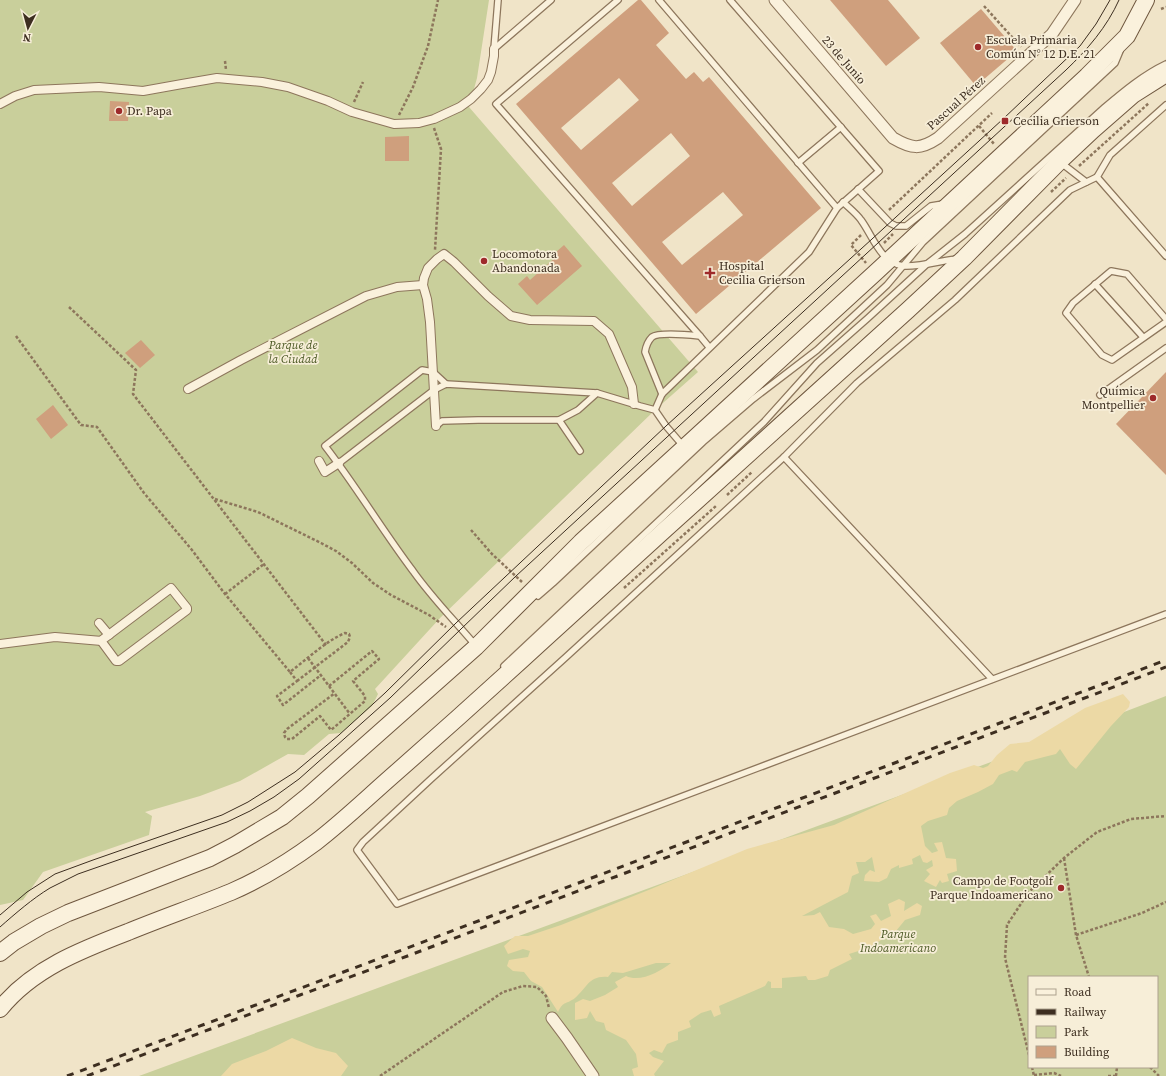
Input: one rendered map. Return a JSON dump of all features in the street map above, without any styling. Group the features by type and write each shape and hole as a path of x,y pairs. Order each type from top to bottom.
{"main road":[{"path":"0,953 14,942 34,930 68,913 210,858 236,845 276,821 308,796 472,642 684,447 896,263 949,203 1087,76 1127,36 1146,0"},
{"path":"0,1009 5,1002 25,984 44,970 73,954 100,942 232,891 262,877 289,861 316,841 438,736 964,258 1059,162 1093,130 1133,95 1166,74"}],"street":[{"name":"23 de Junio","path":"775,0 893,138"},
{"name":"Pascual Pérez","path":"893,138 905,145 917,146 928,144 938,138 1052,34 1075,0"},
{"path":"0,104 15,96 34,90 99,87 143,91 217,78 262,82 288,87 328,101 350,111 394,124 419,123 431,120 460,107 481,90 488,80 491,72 494,48"},
{"path":"436,426 430,322 423,285 428,268 444,254 511,316 530,320 594,321 609,334 632,387 634,404"},
{"path":"188,389 366,296 397,287 423,285"},
{"path":"319,461 325,472 339,464"},
{"path":"0,644 55,637 102,641 169,589 172,589 187,608 187,610 118,661 116,661 102,641"},
{"path":"99,623 109,635"},
{"path":"552,1018 593,1076"}],"lane":[{"path":"494,48 498,0"},
{"path":"494,48 551,0"},
{"path":"618,0 496,104 709,348"},
{"path":"659,0 837,208"},
{"path":"655,410 662,394 809,252 837,208 879,171 730,0"},
{"path":"535,598 714,433 753,399 816,350 887,285 896,263 923,242 1114,62 1127,36"},
{"path":"499,671 764,422 817,363 927,264 965,234 1126,89 1146,75 1166,64"},
{"path":"1166,105 1110,155 1096,177 1070,190 955,300 857,383 784,456 431,779 363,842 357,850 397,904 1166,614"},
{"path":"798,163 841,127"},
{"path":"1059,162 1086,182"},
{"path":"1096,177 1166,256"},
{"path":"858,189 890,223 896,226 906,226 931,206 949,203"},
{"path":"843,202 860,219 875,245 896,263 927,264 964,258"},
{"path":"1111,271 1127,274 1166,320 1112,360 1102,355 1066,313 1073,303 1111,271"},
{"path":"1095,284 1143,337"},
{"path":"662,394 645,352 646,345 652,337 659,334 700,336"},
{"path":"1100,395 1166,348"},
{"path":"446,384 433,372 422,370 325,446 413,572 436,602 472,642 529,603"},
{"path":"339,464 434,390 446,384 597,393 655,410 666,426 684,447"},
{"path":"436,426 442,422 478,420 559,420 578,410 597,393"},
{"path":"559,420 580,451"},
{"path":"784,456 992,679"},
{"path":"438,736 494,676"}],"path":[{"path":"394,124 413,87 428,46 438,0"},
{"path":"984,6 1028,55"},
{"path":"1161,9 1166,7"},
{"path":"350,111 363,82"},
{"path":"883,215 992,113"},
{"path":"431,120 441,149 434,262"},
{"path":"69,307 136,370 134,394 326,645"},
{"path":"16,336 81,425 97,427 144,493 192,550 225,594 297,681"},
{"path":"214,499 258,512 336,551 352,563 373,583 472,642"},
{"path":"471,530 492,554 524,584"},
{"path":"225,594 264,564"},
{"path":"290,672 341,634 349,634 350,638 348,642 277,696 283,706 321,676"},
{"path":"329,686 372,651 379,659 352,681 365,696 365,701 331,730 320,716 292,739 287,739 285,737 284,733 287,729 334,693"},
{"path":"308,658 350,714"},
{"path":"1028,1051 1006,958 1007,925 1028,893 1064,858 1096,832 1131,819 1166,816"},
{"path":"1064,858 1076,935 1088,976"},
{"path":"1076,935 1142,913 1166,902"},
{"path":"380,1076 503,992 523,986 537,987 546,996 552,1018"},
{"path":"1151,1068 1159,1076"},
{"path":"1034,1075 1054,1073 1061,1076"},
{"path":"1108,1076 1116,1076"}],"green space":[{"name":"Parque de la Ciudad","path":"0,0 489,0 477,78 469,107 698,372 655,410 441,617 375,689 378,694 372,706 341,733 329,734 304,755 288,754 240,781 200,796 145,812 152,816 149,835 43,872 23,900 0,905"},
{"name":"Parque Indoamericano","path":"1166,696 1166,1076 139,1076 1048,741"}],"sand":[{"path":"1123,694 1130,702 1129,707 1111,726 1076,769 1070,764 1060,749 1056,754 1025,762 1017,772 1012,770 999,775 993,784 957,801 949,808 947,815 928,821 921,826 925,846 932,853 938,851 934,843 942,842 946,858 956,859 957,871 947,874 949,881 942,883 940,880 936,887 924,881 930,874 926,870 933,866 932,860 927,863 923,862 920,855 912,859 913,864 899,868 899,865 891,869 887,878 879,882 864,881 865,875 870,870 875,872 872,857 865,862 856,862 859,873 852,876 848,892 802,916 814,915 820,912 829,927 844,929 853,934 871,929 875,924 870,916 876,914 881,921 891,916 888,904 899,899 905,902 904,911 917,903 922,906 920,915 905,920 896,931 868,948 849,954 852,959 830,970 828,976 815,980 808,980 806,976 782,978 782,988 771,988 771,982 768,981 765,986 719,1006 721,1014 714,1017 711,1010 701,1013 689,1021 691,1027 678,1032 678,1040 667,1044 662,1053 654,1050 649,1053 653,1057 664,1061 654,1074 655,1076 634,1076 632,1069 638,1067 636,1054 626,1040 606,1030 604,1023 596,1021 590,1011 587,1018 575,1020 575,1003 583,999 590,1001 605,995 618,987 615,982 626,976 632,978 644,977 671,963 656,963 623,973 612,972 608,977 592,980 575,998 564,1004 558,1012 542,987 531,981 524,972 513,971 507,966 509,960 528,957 530,951 523,949 508,954 504,946 515,936 528,936 561,925 747,849 834,825 950,773 974,765 983,768 988,766 997,755 1010,744 1029,742 1085,708"},
{"path":"292,1038 316,1048 336,1053 348,1066 341,1076 221,1076 232,1064 266,1051"}],"building":[{"path":"638,0 641,0 669,33 656,45 686,79 694,72 703,82 709,77 821,208 696,314 516,104","holes":["619,78 639,100 581,150 561,128","671,133 690,156 632,206 612,183","723,192 743,215 682,265 662,242"]},
{"path":"830,0 888,0 920,38 886,66"},
{"name":"Escuela Primaria Común N° 12 D.E. 21","path":"981,9 1017,51 976,86 940,43"},
{"path":"110,101 129,102 128,121 109,121"},
{"path":"409,136 409,161 385,161 385,137"},
{"path":"564,245 582,266 537,305 518,284 527,276 530,280 557,256 555,253"},
{"path":"141,340 155,355 140,368 125,353"},
{"name":"Química Montpellier","path":"1166,372 1166,475 1116,424"},
{"path":"53,405 68,425 51,439 36,419"}],"tram line":[{"path":"0,915 27,892 55,874 222,815 248,802 295,772 339,735 385,693 456,623 666,426 1003,119 1080,46 1096,24 1110,0"},
{"path":"0,927 30,901 57,884 78,874 227,822 274,797 299,779 390,698 516,576 1066,70 1096,38 1109,20 1119,0"}],"railway":[{"path":"67,1076 1166,660"},
{"path":"87,1076 300,995 397,960 1166,667"}],"place":[{"name":"Escuela Primaria Común N° 12 D.E. 21","path":"978,47"},
{"name":"Dr. Papa","path":"119,111"},
{"name":"Cecilia Grierson","path":"1005,121"},
{"name":"Locomotora Abandonada","path":"484,261"},
{"name":"Hospital Cecilia Grierson","path":"710,273"},
{"name":"Química Montpellier","path":"1153,398"},
{"name":"Campo de Footgolf Parque Indoamericano","path":"1061,888"}]}
